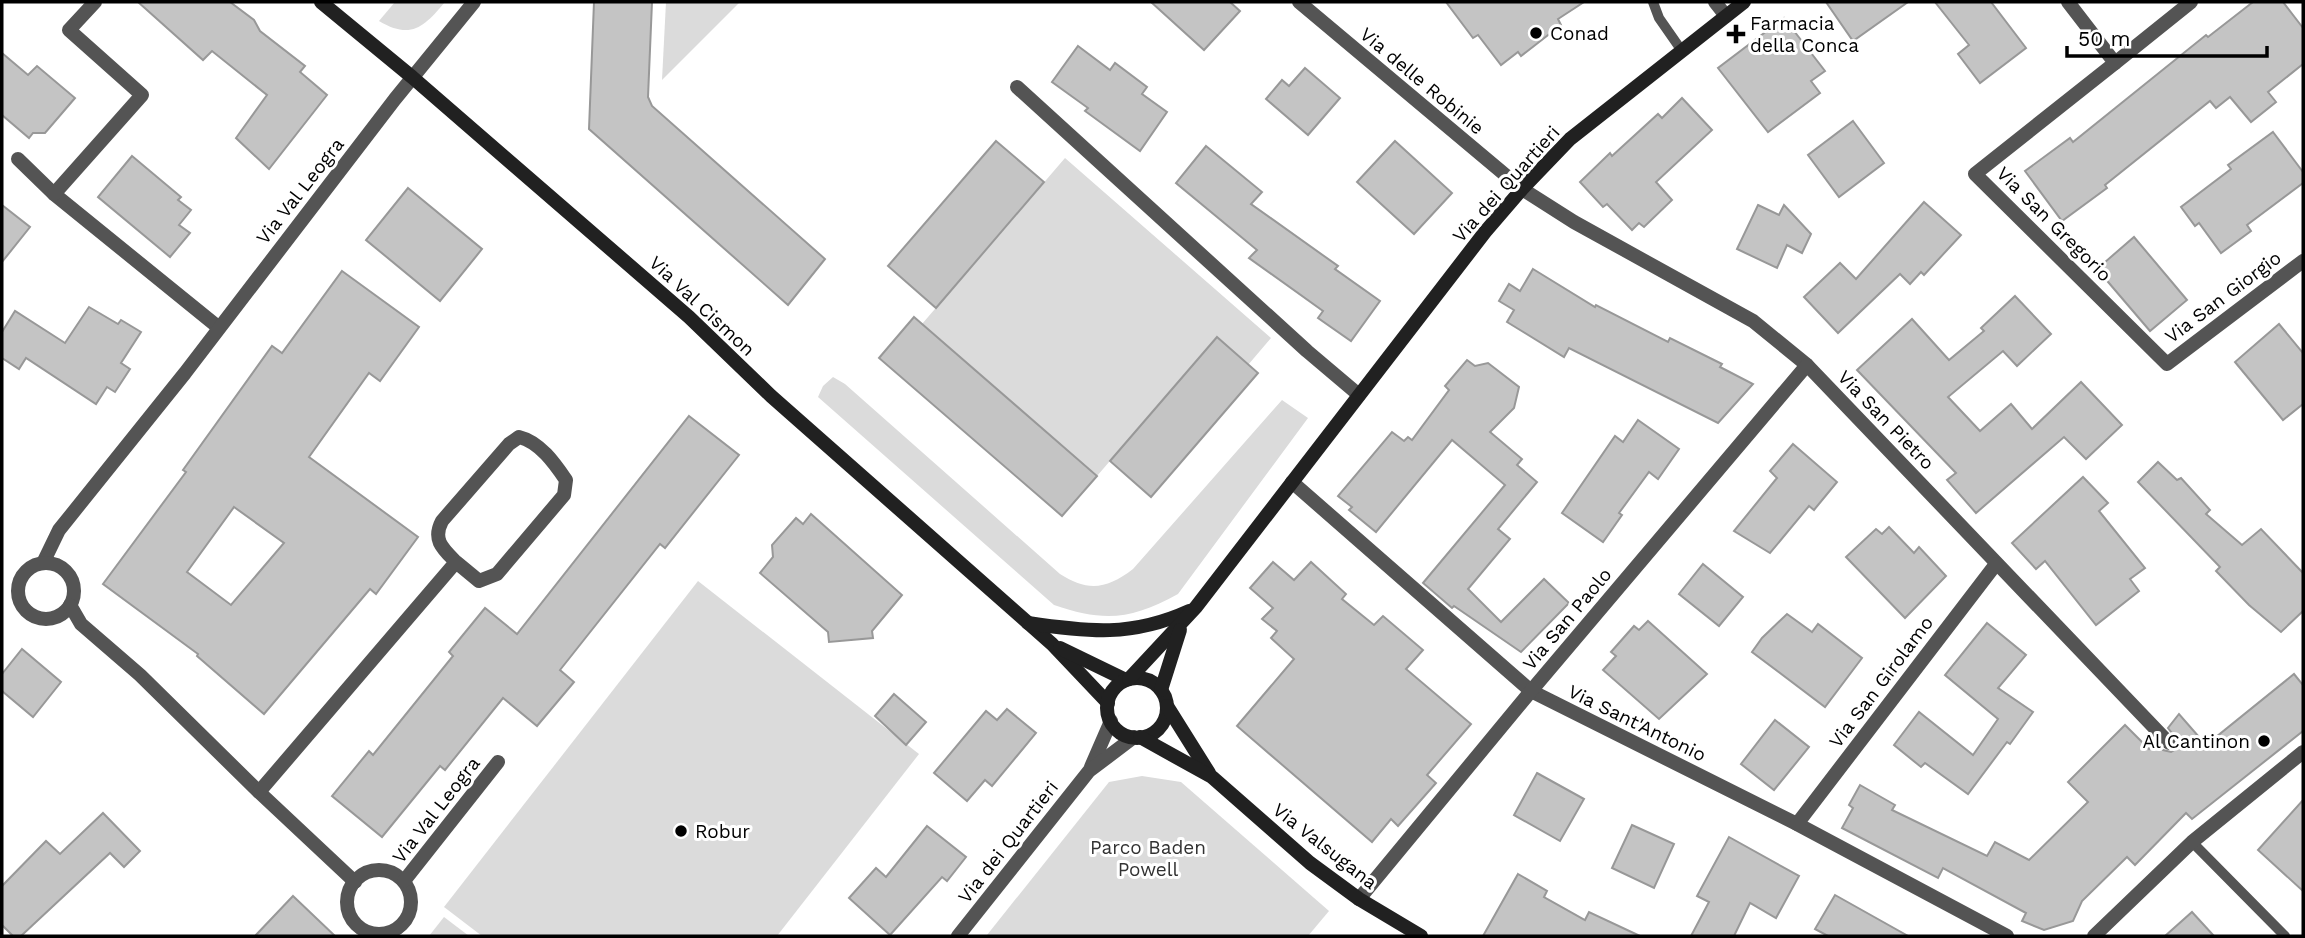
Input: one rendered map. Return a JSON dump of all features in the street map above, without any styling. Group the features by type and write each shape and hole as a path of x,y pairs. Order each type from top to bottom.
{"main road":[{"name":"Via Val Cismon","path":"321,2 412,77 689,317 771,396 1052,644 1108,703"},
{"name":"Via dei Quartieri","path":"1127,680 1196,607 1485,232 1522,189 1570,139 1744,2"},
{"path":"1028,623 1089,632 1111,631 1163,623 1196,607"},
{"name":"Via dei Quartieri","path":"1161,690 1181,625"},
{"name":"Via Val Cismon","path":"1052,644 1127,680"},
{"path":"1146,679 1161,690 1167,706 1166,715 1157,730 1137,737 1117,729 1111,721 1108,703 1117,686 1127,680 1146,679"},
{"name":"Via Valsugana","path":"1167,706 1212,777"},
{"name":"Via Valsugana","path":"1137,737 1212,777 1310,863 1359,900 1421,936"}],"street":[{"path":"54,194 142,95 69,30 95,2"},
{"name":"Via Val Leogra","path":"70,605 58,617 40,618 32,615 20,602 19,585 22,577 27,570 43,563 60,530 185,373 412,77 474,2"},
{"name":"Via delle Robinie","path":"1299,2 1522,189"},
{"path":"1715,2 1726,16"},
{"path":"2068,2 2115,63 2191,2"},
{"name":"Via San Gregorio","path":"2115,63 1975,174 2167,364"},
{"path":"1017,87 1307,351 1359,395"},
{"path":"18,159 54,194 218,327"},
{"name":"Via San Pietro","path":"1522,189 1574,222 1753,321 1807,365 2169,743"},
{"name":"Via San Giorgio","path":"2167,364 2300,268"},
{"name":"Via San Paolo","path":"1359,900 1531,691 1807,365"},
{"path":"519,438 526,439 550,457 566,480 564,495 497,573 479,581 456,562 439,545 437,530 442,521 509,444 519,438"},
{"name":"Via Sant'Antonio","path":"1292,482 1531,691 1797,824 2007,936"},
{"path":"259,792 456,562"},
{"path":"43,563 62,568 69,576 73,595 70,605 81,624 140,675 355,882"},
{"name":"Via San Girolamo","path":"1797,824 1996,564"},
{"name":"Via dei Quartieri","path":"958,936 1089,771 1111,721"},
{"name":"Via dei Quartieri","path":"1089,771 1137,737"},
{"path":"2094,936 2192,842 2303,751"},
{"name":"Via Val Leogra","path":"404,881 498,762"},
{"name":"Via Val Leogra","path":"379,870 397,875 404,881 411,897 409,914 397,929 378,935 368,932 352,919 348,900 361,875 379,870"}],"lane":[{"path":"1653,2 1659,18 1682,51"},
{"path":"2192,842 2285,936"}],"green space":[{"path":"395,2 445,2 423,24 416,28 400,30 379,21"},
{"path":"666,2 740,2 662,80"},
{"path":"1065,158 1271,338 1248,365 1216,338 1097,476 922,324"},
{"path":"833,377 845,384 1060,574 1089,586 1115,581 1133,569 1282,400 1308,418 1178,594 1146,609 1117,616 1103,616 1054,605 818,397 823,386"},
{"name":"Robur","path":"698,581 919,754 777,936 482,936 444,907"},
{"name":"Parco Baden Powell","path":"1142,776 1181,782 1329,911 1308,936 987,935 1109,782"},
{"path":"444,917 469,936 429,936"}],"building":[{"path":"138,2 230,2 254,20 260,31 305,66 300,72 327,95 269,169 236,138 267,95 212,51 203,60"},
{"path":"594,2 652,2 648,97 652,106 825,259 788,305 589,129"},
{"path":"1151,2 1230,2 1240,11 1204,50"},
{"path":"1446,2 1584,2 1558,19 1561,25 1521,56 1518,52 1501,65 1478,35 1473,38"},
{"path":"1826,2 1908,2 1853,41"},
{"path":"1935,2 1991,2 2026,48 1980,83 1958,54 1969,45"},
{"path":"2253,2 2283,2 2303,28 2303,64 2268,92 2276,102 2251,122 2230,97 2216,108 2210,101 2105,185 2107,188 2062,221 2025,171 2070,138 2073,142 2206,35 2208,37"},
{"path":"1784,18 1825,71 1811,81 1820,93 1768,132 1718,68"},
{"path":"1078,46 1110,70 1115,63 1147,87 1142,94 1167,112 1140,151 1085,111 1088,108 1052,82"},
{"path":"2,53 28,75 37,66 75,98 45,133 33,133 29,138 2,115"},
{"path":"1305,68 1340,98 1308,135 1266,99 1282,80 1289,86"},
{"path":"1682,98 1712,130 1656,182 1672,200 1644,227 1639,223 1632,230 1607,204 1603,207 1580,182 1610,153 1612,156 1658,114 1662,118"},
{"path":"1853,121 1884,163 1839,197 1808,155"},
{"path":"2273,132 2303,172 2303,183 2247,225 2251,231 2221,253 2199,223 2195,226 2181,207 2231,169 2228,165"},
{"path":"996,141 1044,182 936,308 888,266"},
{"path":"1395,141 1452,193 1414,234 1357,182"},
{"path":"1206,146 1262,192 1251,204 1338,266 1335,269 1380,301 1351,341 1318,318 1323,311 1249,258 1257,250 1176,183"},
{"path":"132,156 181,197 178,200 191,210 179,225 190,233 170,257 98,197"},
{"path":"408,188 482,249 440,301 366,240"},
{"path":"1924,202 1961,235 1924,275 1921,272 1910,284 1900,274 1838,333 1804,297 1840,263 1856,279"},
{"path":"2,205 30,227 2,262"},
{"path":"1758,205 1779,215 1784,205 1811,234 1802,253 1787,245 1777,268 1737,249"},
{"path":"2134,237 2187,300 2150,331 2097,269"},
{"path":"1533,269 1595,307 1596,305 1668,342 1670,338 1722,364 1720,367 1753,384 1718,423 1569,348 1564,357 1507,322 1514,310 1499,301 1509,284 1520,291"},
{"path":"342,271 419,327 380,381 369,373 309,457 418,537 376,594 370,589 264,714 197,656 198,654 103,584 186,472 183,470 272,346 282,353","holes":["234,507 284,543 231,605 187,572"]},
{"path":"2015,296 2051,334 2017,366 2003,351 1948,397 1980,431 2011,404 2032,429 2081,382 2122,425 2086,459 2064,437 1976,513 1947,480 1956,473 1857,370 1912,319 1949,360 1984,331 1981,328"},
{"path":"89,307 118,324 121,320 141,332 121,363 130,369 115,392 107,387 96,404 26,358 19,369 2,358 2,332 15,311 65,343"},
{"path":"914,317 1097,476 1062,516 879,358"},
{"path":"2279,324 2303,353 2303,404 2283,420 2235,362"},
{"path":"1217,337 1258,373 1151,497 1110,461"},
{"path":"1467,360 1475,366 1488,363 1519,387 1514,408 1490,432 1522,459 1517,465 1537,482 1498,529 1510,539 1468,589 1501,622 1544,579 1569,603 1521,652 1454,606 1452,608 1423,583 1505,485 1452,440 1376,532 1349,510 1352,507 1338,496 1392,432 1404,441 1408,437 1412,440 1449,390 1445,386"},
{"path":"689,416 739,455 665,548 660,544 560,670 574,682 537,726 503,698 445,770 440,766 382,837 332,796 369,751 373,755 453,656 449,652 485,608 517,634"},
{"path":"1638,420 1679,449 1658,479 1649,472 1619,513 1622,515 1603,542 1562,513 1615,436 1623,442"},
{"path":"1793,444 1837,482 1814,510 1809,506 1770,553 1734,531 1777,478 1770,471"},
{"path":"2158,462 2177,480 2181,478 2210,510 2206,514 2242,545 2261,529 2303,573 2303,611 2281,632 2249,605 2216,571 2220,567 2138,482"},
{"path":"2083,477 2108,503 2099,511 2145,568 2130,579 2139,591 2096,625 2045,561 2036,569 2012,543"},
{"path":"811,514 902,595 872,631 873,638 829,642 828,632 760,573 773,557 772,545 796,518 803,524"},
{"path":"1889,527 1914,553 1919,547 1946,576 1905,618 1846,557 1876,529 1882,534"},
{"path":"1273,562 1294,580 1311,562 1346,594 1342,599 1374,625 1383,616 1423,650 1406,669 1471,724 1427,775 1436,783 1398,826 1391,819 1372,842 1237,726 1294,659 1271,638 1277,631 1262,619 1273,608 1250,588"},
{"path":"1703,564 1743,597 1719,626 1679,594"},
{"path":"1787,614 1812,632 1818,624 1862,658 1825,707 1752,652 1762,638"},
{"path":"1648,621 1707,674 1659,719 1603,670 1616,656 1611,652 1634,626 1639,630"},
{"path":"1987,623 2026,655 1998,688 2033,712 1968,794 1925,763 1921,767 1894,745 1919,712 1973,755 1998,719 1945,675"},
{"path":"22,649 61,682 33,717 2,691 2,674"},
{"path":"2294,674 2303,685 2303,731 2192,819 2186,813 2135,865 2127,857 2082,901 2073,921 2044,930 2022,921 2026,913 1943,868 1938,878 1842,828 1853,808 1849,805 1860,785 1895,805 1892,810 1987,856 1995,842 2029,860 2088,802 2068,782 2125,725 2149,749 2155,742 2163,750 2171,752 2176,749 2178,741 2168,728 2179,714 2206,745"},
{"path":"894,694 926,722 906,745 875,716"},
{"path":"1007,709 1036,733 992,786 985,780 967,801 934,773 986,711 997,720"},
{"path":"1775,720 1809,747 1774,790 1741,764"},
{"path":"1537,773 1584,799 1560,841 1514,815"},
{"path":"2303,800 2303,891 2258,850"},
{"path":"103,813 140,851 124,867 110,853 21,936 13,936 2,925 2,886 46,841 60,854"},
{"path":"1632,825 1674,844 1654,888 1612,868"},
{"path":"927,826 966,857 947,881 942,877 890,935 849,898 876,868 886,877"},
{"path":"1729,837 1799,876 1776,918 1750,903 1734,936 1691,936 1709,902 1697,896"},
{"path":"1518,874 1547,891 1544,897 1585,920 1589,912 1640,936 1483,936"},
{"path":"1835,895 1908,936 1828,936 1815,929"},
{"path":"293,896 335,936 255,936"},
{"path":"2192,912 2214,936 2165,936"}],"place":[{"name":"Conad","path":"1536,33"},
{"name":"Farmacia della Conca","path":"1736,34"},
{"name":"Al Cantinon","path":"2264,741"},
{"name":"Robur","path":"681,831"}]}
